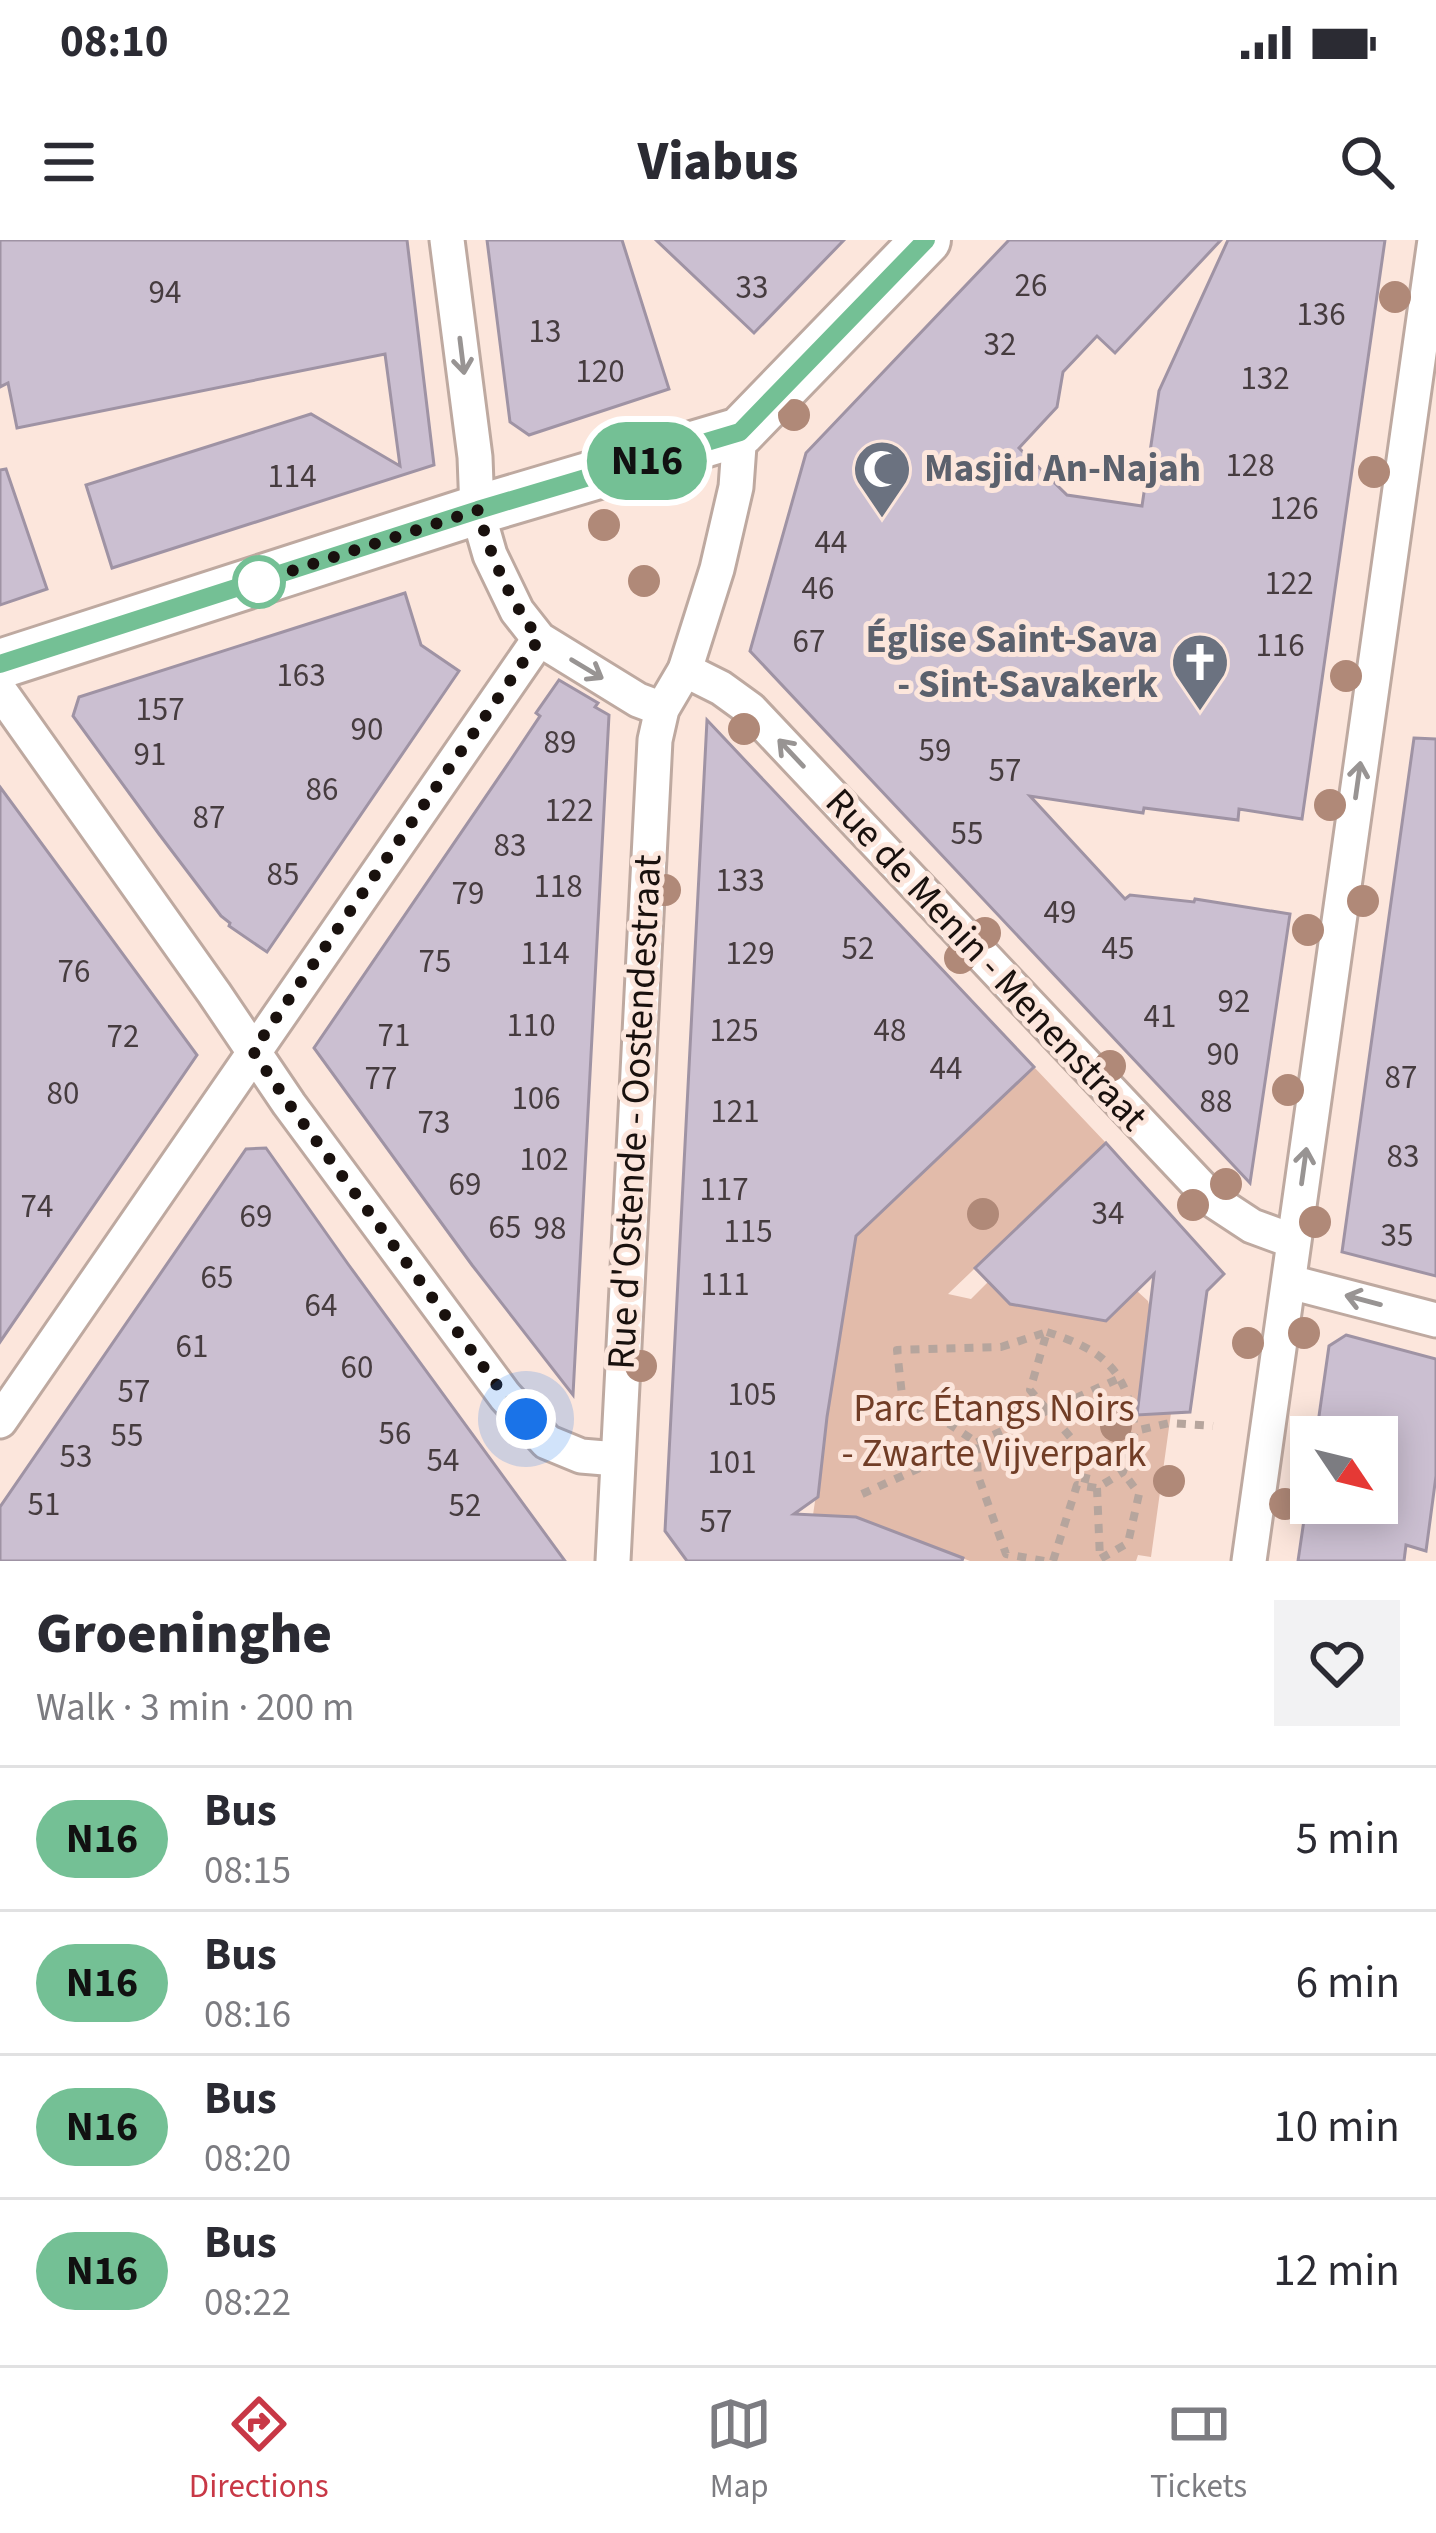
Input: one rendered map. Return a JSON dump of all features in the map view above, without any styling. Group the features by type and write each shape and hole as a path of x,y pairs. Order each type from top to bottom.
{"street":[{"path":"447,240 478,510 490,555 517,611 539,639 638,700 662,709"},
{"path":"0,664 478,510 740,432 926,240"},
{"path":"1249,1561 1435,240"},
{"name":"Rue d'Ostende - Oostendestraat","path":"614,1561 655,740 662,709 685,670 717,569 736,487 740,432"},
{"path":"0,1421 539,639"},
{"name":"Rue de Menin - Menenstraat","path":"685,670 750,709 1214,1201 1252,1226 1293,1241"},
{"path":"0,691 289,1104 505,1396 547,1442 581,1456 617,1459"},
{"path":"1290,1282 1436,1320"}],"path":[{"path":"1047,1332 1030,1390 1090,1460 1084,1485"},
{"path":"1047,1332 1088,1348 1110,1365 1132,1402 1135,1431 1123,1472 1097,1488 1077,1485 1048,1561 1006,1554 978,1476 976,1442 903,1404 897,1350 1000,1347 1047,1332"},
{"path":"862,1494 1120,1378"},
{"path":"1135,1431 1170,1424 1213,1426"},
{"path":"1097,1488 1098,1560 1128,1543 1139,1494 1123,1472"}],"green space":[{"name":"Parc Étangs Noirs - Zwarte Vijverpark","path":"1034,1067 1106,1143 948,1294 971,1299 988,1282 1010,1304 1104,1320 1137,1291 1148,1301 1138,1414 1171,1413 1151,1557 1138,1555 1136,1561 970,1561 856,1517 813,1515 856,1236"}],"building":[{"path":"0,240 407,240 434,465 112,568 86,485 311,414 400,466 385,354 17,428 8,383 0,387"},
{"path":"487,240 622,240 669,389 529,435 510,422"},
{"path":"656,240 844,240 754,333"},
{"path":"1009,240 1221,240 1115,353 1097,336 1063,372 1057,407 1019,448 1067,495 1142,506 1159,391 1228,240 1385,240 1302,819 1239,809 1238,820 1144,808 1143,813 1030,796 1125,899 1130,895 1195,899 1290,914 1250,1183 750,651 806,453"},
{"path":"6,469 47,589 0,605 0,470"},
{"path":"405,593 421,645 459,671 267,952 229,926 159,834 73,716 79,697"},
{"path":"559,680 609,715 573,1395 314,1048 540,716 536,713"},
{"path":"707,720 1034,1067 856,1236 818,1497 794,1514 856,1517 962,1561 687,1561 665,1531"},
{"path":"1414,738 1436,739 1436,1276 1342,1252"},
{"path":"0,787 197,1055 0,1342"},
{"path":"1106,1143 1224,1274 1207,1291 1190,1412 1137,1415 1154,1274 1106,1321 1010,1304 975,1268"},
{"path":"266,1148 565,1561 0,1561 0,1507 246,1149"},
{"path":"1346,1335 1436,1359 1436,1476 1426,1551 1406,1545 1404,1561 1298,1561 1303,1524 1398,1524 1398,1416 1319,1416 1329,1346"}],"bus line":[{"name":"N16","path":"0,664 478,510 740,432 926,240"}],"place":[{"name":"Masjid An-Najah","path":"882,520"},
{"name":"Église Saint-Sava - Sint-Savakerk","path":"1200,713"}],"route":[{"path":"259,582 245,586 478,510 490,555 517,611 539,639 253,1051 526,1419"}]}
